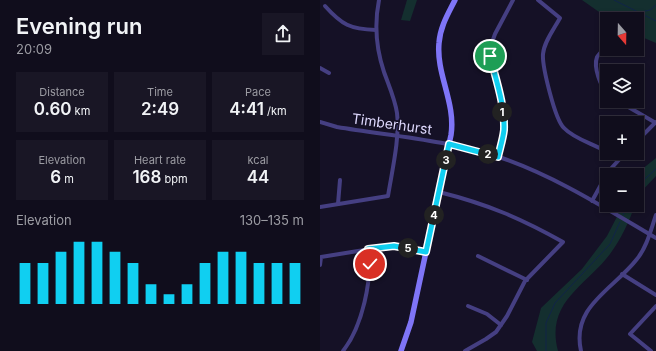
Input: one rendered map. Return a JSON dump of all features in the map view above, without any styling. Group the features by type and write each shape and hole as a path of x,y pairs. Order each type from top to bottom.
{"street":[{"path":"320,207 388,196 397,136 396,108 380,59 376,30 379,0"},
{"path":"401,351 411,322 452,129 452,114 440,66 438,45 443,24 455,0"},
{"path":"498,157 504,130 490,48 495,34 512,0"},
{"path":"538,0 560,18 543,54 556,114 563,128 600,148"},
{"path":"325,6 339,21 349,27 376,30"},
{"path":"600,53 597,63 600,79"},
{"path":"320,68 330,73"},
{"path":"631,108 656,122 644,134"},
{"name":"Timberhurst","path":"320,122 337,127 449,144 498,157 529,169 592,201 656,238"},
{"path":"592,201 618,160"},
{"path":"338,204 340,180"},
{"path":"439,192 497,209 522,219 563,242 526,280 501,325 491,336 465,351"},
{"path":"581,351 580,331 587,311 642,252 656,214"},
{"path":"320,265 321,257 368,249 394,246 426,252"},
{"path":"343,351 351,339 359,322 370,272 368,249"},
{"path":"478,256 526,280"},
{"path":"622,274 656,295"},
{"path":"468,306 487,314 501,325"},
{"path":"651,351 630,334 656,306"}],"green space":[{"path":"407,0 417,0 410,21 401,20"},
{"path":"582,0 656,0 656,43 644,38 644,12 600,13"},
{"path":"656,158 656,176 644,189 644,168"},
{"path":"619,212 632,212 618,242 610,254 570,296 562,307 557,320 556,334 558,351 537,351 532,342 541,308 582,269 607,236"}],"waterway":[{"path":"614,0 656,21"},
{"path":"641,12 650,10 656,5"},
{"path":"644,180 656,169"},
{"path":"546,351 546,323 555,303 610,244 620,222"}],"route":[{"path":"370,264 368,249 394,246 426,252 449,144 498,157 504,130 500,96 490,56"}]}
